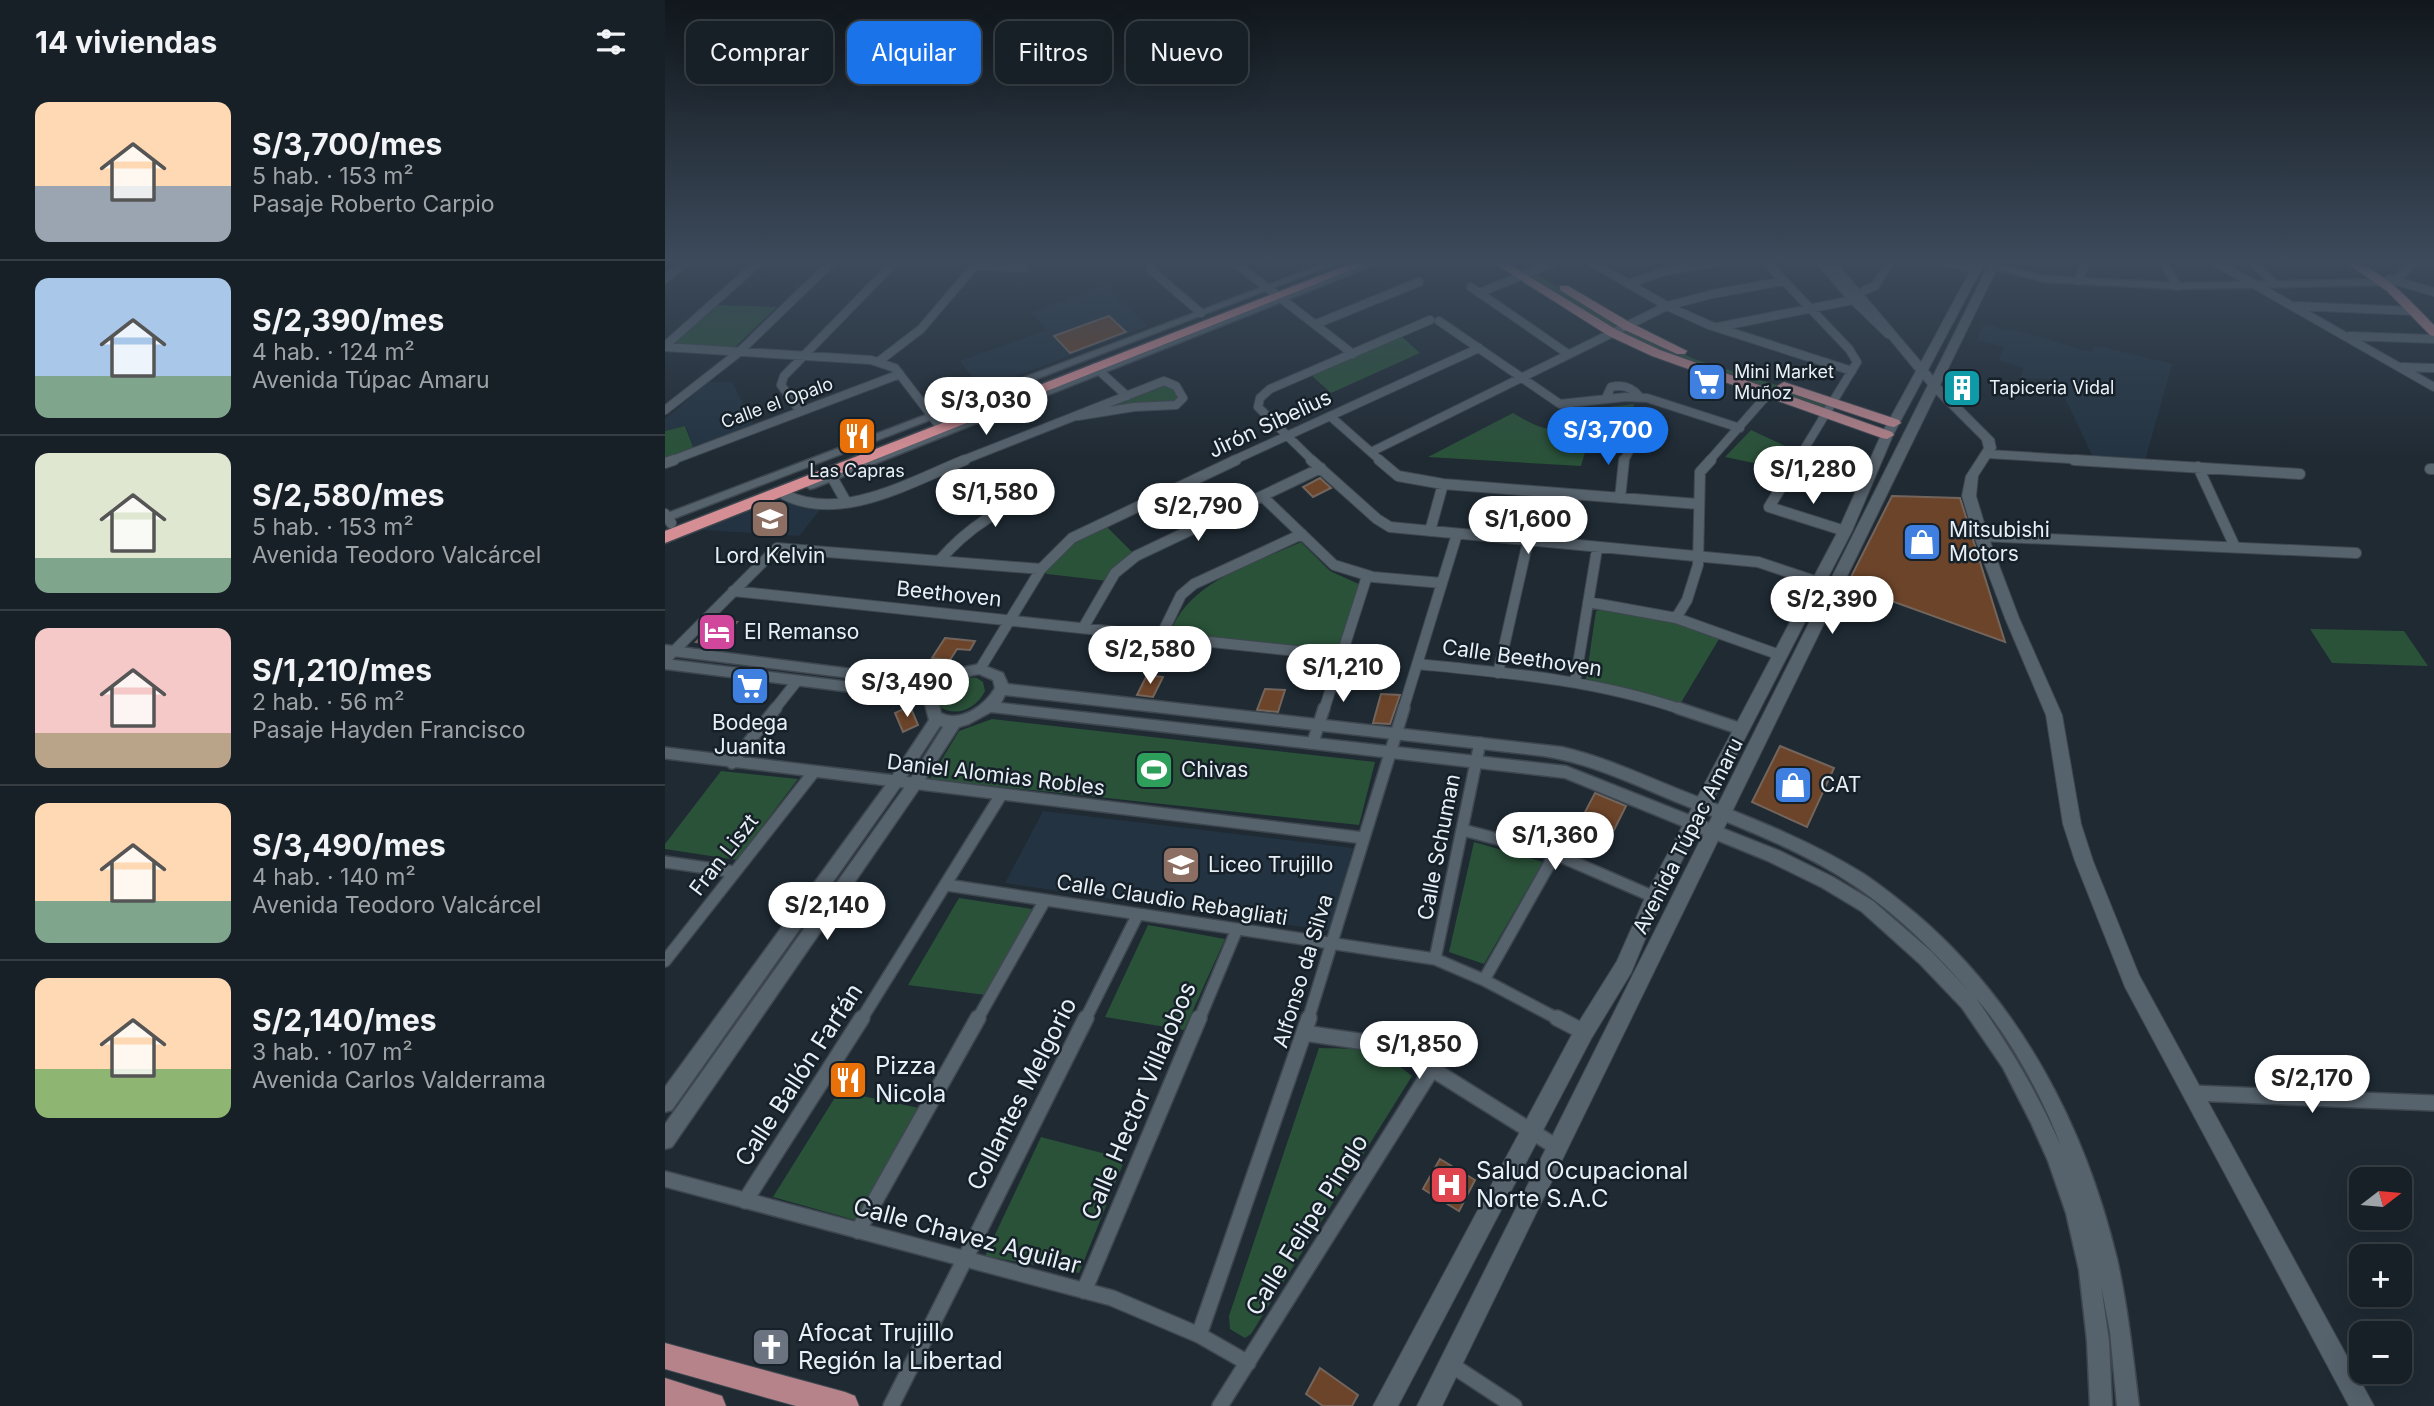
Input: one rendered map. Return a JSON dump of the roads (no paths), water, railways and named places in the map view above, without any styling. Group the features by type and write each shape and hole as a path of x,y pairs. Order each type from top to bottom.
{"highway":[{"path":"939,424 1019,385 1168,328"},
{"path":"666,522 1097,369 1194,328"}],"main road":[{"path":"1607,328 1676,361 1769,393 1829,407"},
{"path":"1630,328 1685,353 1911,436"},
{"path":"1888,328 1923,366"},
{"path":"1894,328 1939,386 1988,439 1990,448 1972,476 1969,496 2012,618 2054,715 2072,824 2106,921 2132,980 2363,1406"},
{"name":"Avenida Túpac Amaru","path":"1385,1406 1584,1032 1624,967 1654,897 1845,531 1890,429 1944,328"},
{"path":"1954,328 1962,330"},
{"name":"Avenida Túpac Amaru","path":"1429,1406 1911,436 1939,386 1962,330"},
{"path":"665,1356 845,1406"},
{"path":"665,1392 712,1406"}],"street":[{"path":"665,346 685,328"},
{"path":"665,410 738,353 764,328"},
{"path":"800,411 781,385 784,376 831,328"},
{"path":"878,362 906,344 924,328"},
{"path":"1320,328 1353,354"},
{"path":"1417,328 1270,389 1260,396 1258,407 1285,436 1377,519 1390,527 1597,549 1758,562 1836,588"},
{"path":"1447,328 1560,404 1570,405 1606,398 1611,387 1622,385 1632,388 1640,397 1740,428"},
{"path":"1530,328 1568,354"},
{"path":"1371,452 1623,328"},
{"path":"1716,328 1852,371"},
{"path":"1731,328 1734,334"},
{"path":"1828,328 1857,362 1769,507 1845,531"},
{"path":"1881,328 1903,345"},
{"path":"2332,328 2434,387"},
{"path":"2347,336 2434,339"},
{"path":"665,346 878,362 895,368 939,424 832,477 665,542"},
{"name":"Jirón Sibelius","path":"980,669 1041,569 1072,538 1285,436 1479,348"},
{"path":"1831,364 1850,360 1851,352"},
{"path":"2400,367 2434,368"},
{"path":"1097,369 1127,396"},
{"name":"Calle el Opalo","path":"665,463 900,374"},
{"path":"785,495 806,505 828,506 909,484 1164,381 1171,381 1180,389 1184,398 1176,405 1134,407 1078,416"},
{"path":"1676,618 1689,600 1696,582 1700,556 1700,472 1769,393"},
{"path":"1330,416 1398,476 1443,484 1698,504"},
{"path":"1620,498 1624,458 1631,447"},
{"path":"1988,454 2300,474"},
{"path":"2198,467 2235,547"},
{"path":"1083,628 1115,573 1136,556 1321,468"},
{"path":"832,477 846,502"},
{"path":"1430,531 1443,484"},
{"path":"939,561 972,524 1014,501 1044,490"},
{"path":"1262,496 1334,565 1367,576 1442,583"},
{"path":"1302,534 1194,584 1181,595 1161,636 1343,656"},
{"name":"Alfonso da Silva","path":"1199,1335 1304,1033 1457,534"},
{"path":"1981,536 2355,554"},
{"path":"1498,673 1528,541"},
{"path":"667,656 776,548 1041,569"},
{"path":"1575,682 1597,549"},
{"path":"1313,742 1367,576"},
{"name":"Beethoven","path":"733,591 1161,636"},
{"path":"1588,602 1676,618 1780,655"},
{"path":"667,656 797,681 915,695 931,700"},
{"path":"667,656 942,683"},
{"name":"Calle Beethoven","path":"1417,664 1575,682 1646,697 1741,729"},
{"path":"980,669 997,675 1002,689 991,707 973,718 946,720 933,713 931,700 942,683 960,673 980,669"},
{"path":"732,763 797,681"},
{"path":"1002,689 1572,755 1702,805 1719,823 1774,856 1877,891 1942,946 1985,993 2030,1080 2103,1238 2117,1304 2128,1406"},
{"path":"1108,720 1116,703"},
{"path":"991,707 1566,772 1693,822 1719,823"},
{"path":"665,1103 895,783 946,720"},
{"path":"665,1140 914,785 946,720"},
{"name":"Calle Schuman","path":"1435,960 1480,743"},
{"name":"Daniel Alomias Robles","path":"665,753 1364,838"},
{"name":"Fran Liszt","path":"665,961 813,773"},
{"name":"Calle Ballón Farfán","path":"745,1201 947,885 1001,795"},
{"path":"1463,830 1555,855 1654,897"},
{"path":"1484,980 1555,855"},
{"path":"665,862 735,872"},
{"path":"1832,875 1926,958 1968,1002 2030,1080"},
{"name":"Calle Claudio Rebagliati","path":"947,885 1435,960 1484,980 1584,1032"},
{"path":"858,1231 1045,900"},
{"name":"Collantes Melgorio","path":"891,1406 1138,914"},
{"name":"Calle Hector Villalobos","path":"1084,1290 1237,929"},
{"path":"1926,958 1942,946"},
{"path":"1968,1002 1985,993"},
{"path":"1304,1033 1379,1044 1408,1054 1558,1148"},
{"name":"Calle Felipe Pinglo","path":"1220,1406 1432,1069"},
{"path":"2192,1093 2434,1103"},
{"path":"2066,1158 2098,1341 2101,1406"},
{"name":"Calle Chavez Aguilar","path":"665,1179 1112,1298 1199,1335 1248,1363"},
{"path":"2081,1237 2103,1238"},
{"path":"1450,1364 1514,1406"}],"place":[{"name":"Mini Market Muñoz","path":"1707,382"},
{"name":"Tapiceria Vidal","path":"1962,388"},
{"name":"Las Capras","path":"857,436"},
{"name":"Lord Kelvin","path":"770,519"},
{"name":"Mitsubishi Motors","path":"1922,542"},
{"name":"El Remanso","path":"717,632"},
{"name":"Bodega Juanita","path":"750,686"},
{"name":"Chivas","path":"1154,770"},
{"name":"CAT","path":"1793,785"},
{"name":"Liceo Trujillo","path":"1181,865"},
{"name":"Pizza Nicola","path":"848,1080"},
{"name":"Salud Ocupacional Norte S.A.C","path":"1449,1185"},
{"name":"Afocat Trujillo Región la Libertad","path":"771,1347"}]}
